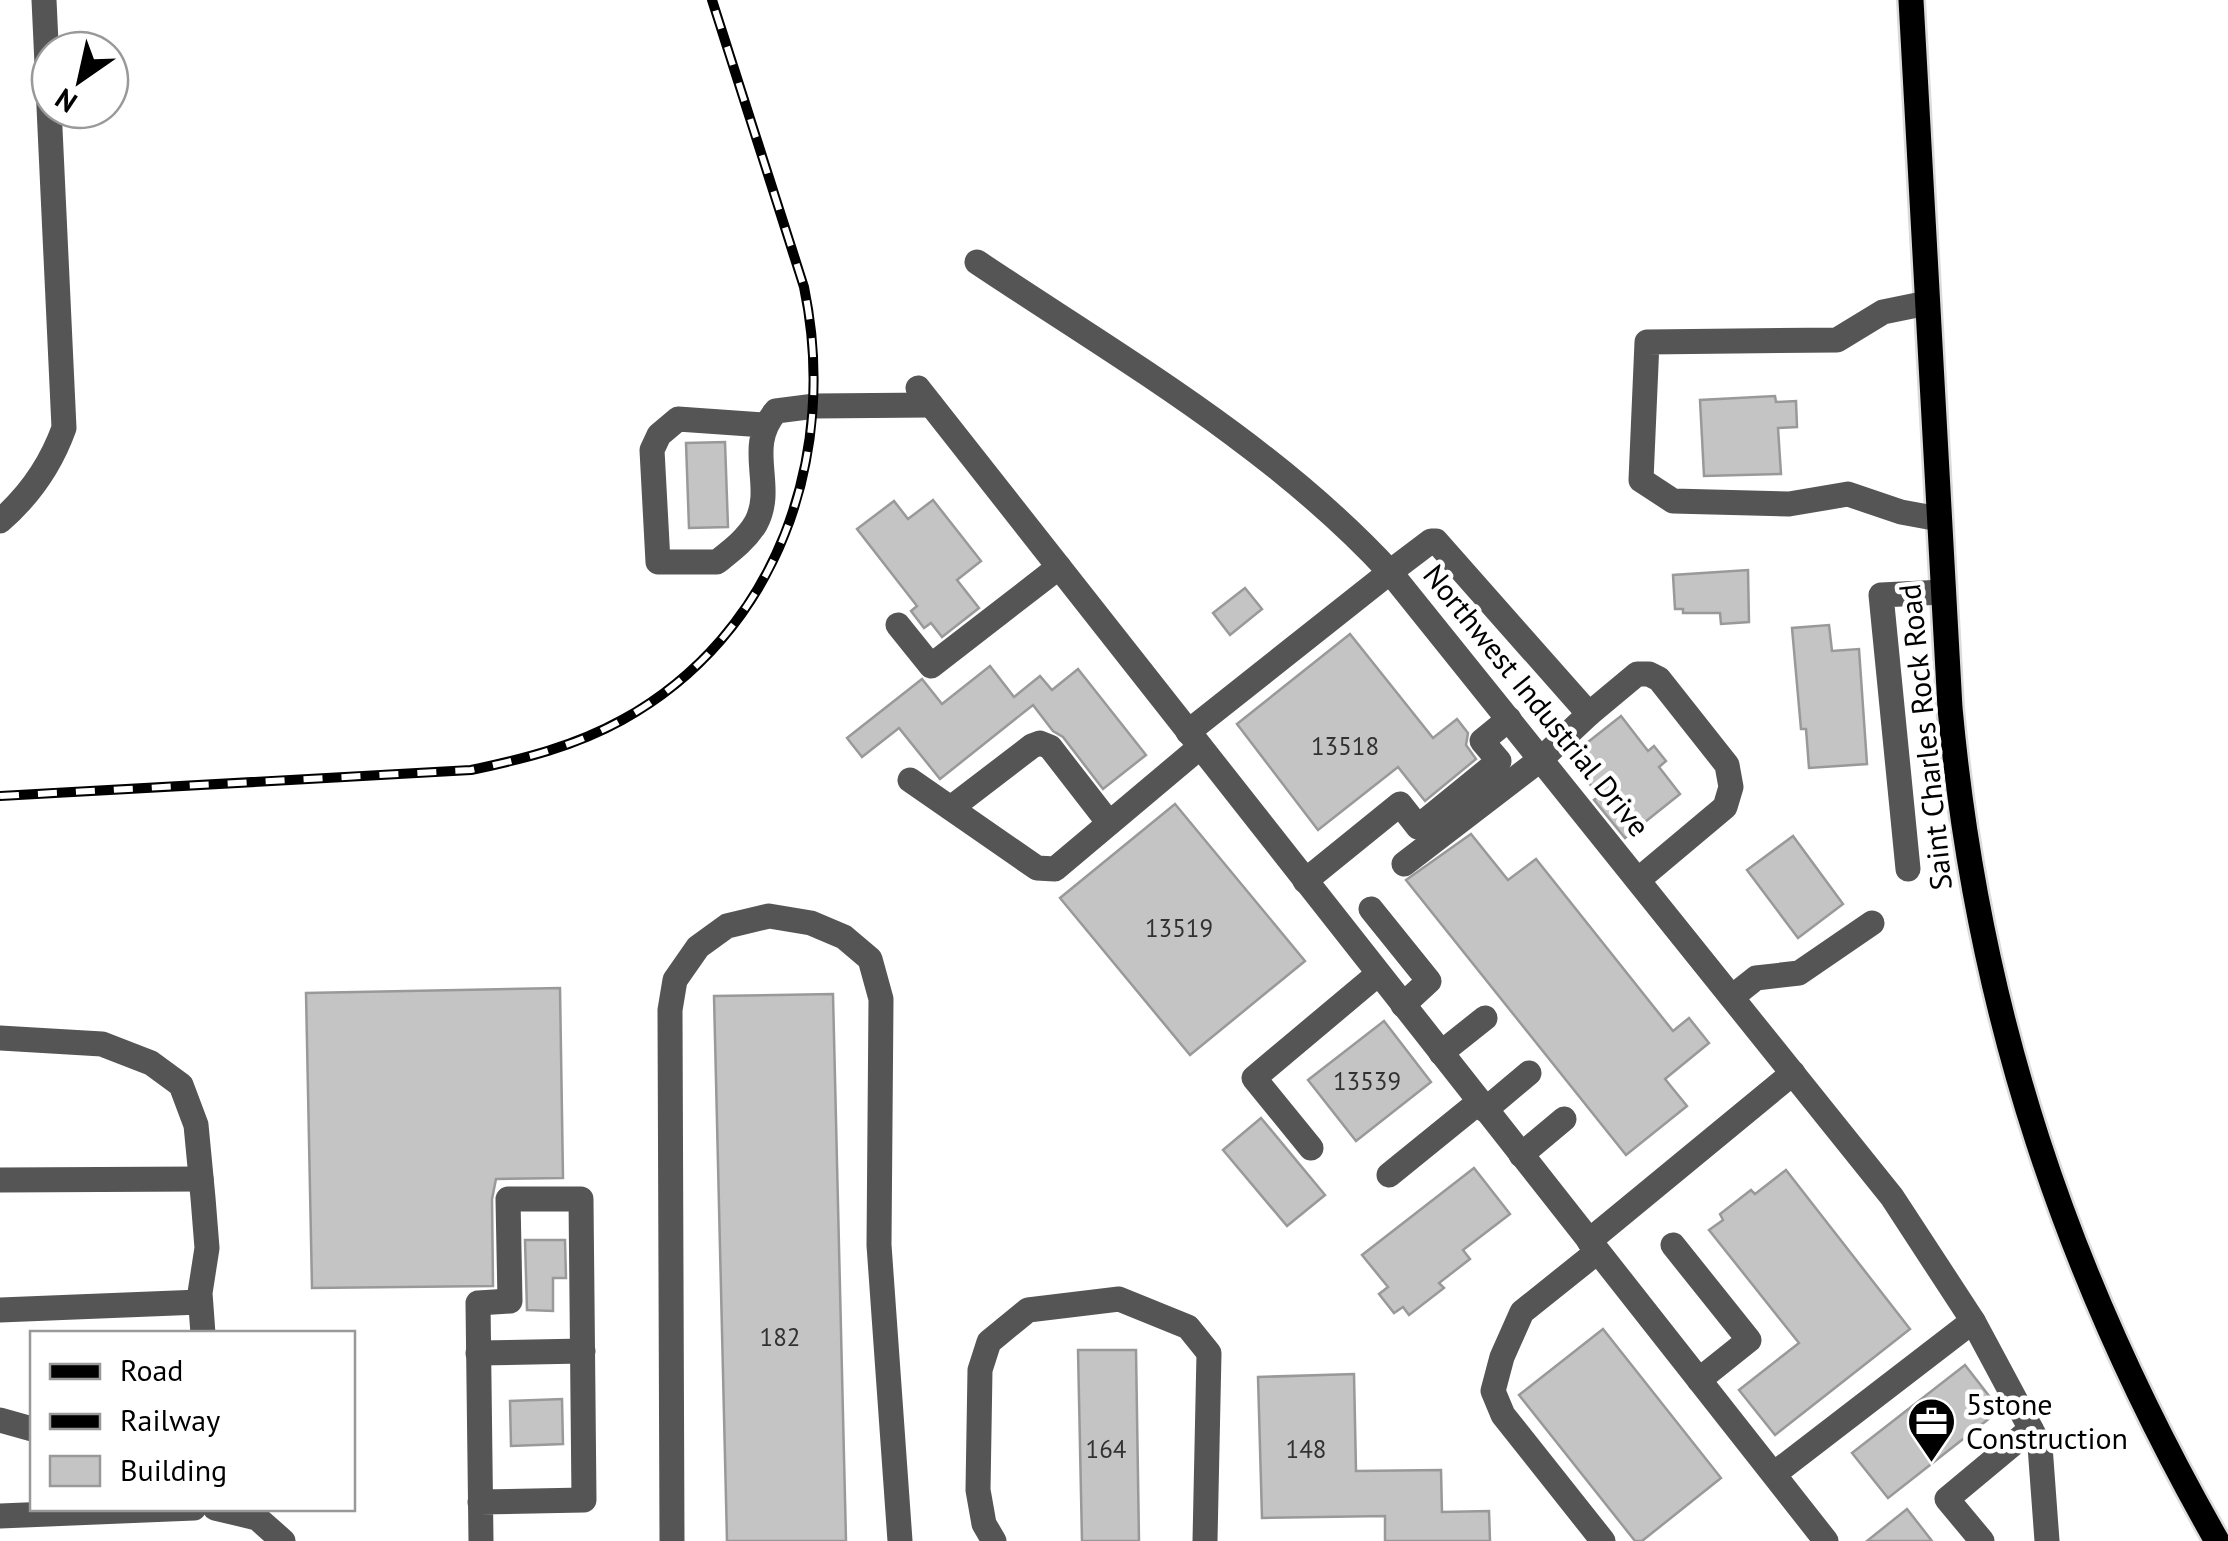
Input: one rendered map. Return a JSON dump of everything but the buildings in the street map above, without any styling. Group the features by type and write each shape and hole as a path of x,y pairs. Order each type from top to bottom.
{"main road":[{"name":"Saint Charles Rock Road","path":"1910,0 1942,592 1959,800 1981,933 2005,1040 2044,1166 2098,1306 2150,1418 2218,1541"}],"street":[{"path":"0,521 42,474 64,428 44,0"},
{"path":"977,262 1236,436 1358,537 1390,572 1436,540 1589,714"},
{"path":"1927,303 1882,312 1838,340 1647,342 1641,480 1673,501 1789,504 1848,494 1901,512 1939,518"},
{"path":"764,425 678,419 659,435 652,450 658,562 717,562 748,534 758,520 762,499 760,446 764,425 776,410 924,397 1826,1541"},
{"path":"898,625 931,666 1058,567"},
{"name":"Northwest Industrial Drive","path":"951,808 1037,868 1055,870 1194,739 1390,572 1892,1196 1973,1321 2040,1446 2046,1541"},
{"path":"1908,868 1881,594 1942,592"},
{"path":"1404,864 1541,759 1637,674 1655,675 1731,772 1731,792 1725,807 1638,880"},
{"path":"1305,881 1400,804 1418,827 1499,761 1482,741 1509,719"},
{"path":"910,780 951,808 1032,746 1040,744 1050,747 1109,823"},
{"path":"1372,909 1430,981 1403,1005"},
{"path":"672,1541 670,1010 675,980 698,947 726,926 769,916 811,923 844,937 870,958 880,999 883,1050 879,1245 900,1541"},
{"path":"1732,997 1756,978 1799,973 1872,922"},
{"path":"1311,1148 1254,1078 1378,974"},
{"path":"1441,1054 1485,1018"},
{"path":"0,1038 102,1044 151,1063 181,1086 196,1125 202,1179 207,1248 200,1302 203,1331"},
{"path":"1389,1175 1529,1073"},
{"path":"1603,1541 1503,1414 1493,1391 1502,1356 1522,1312 1793,1074"},
{"path":"1521,1155 1564,1119"},
{"path":"0,1180 202,1179"},
{"path":"480,1502 584,1500 581,1199 508,1199 510,1302 478,1303 478,1353 480,1502 481,1541"},
{"path":"1673,1245 1748,1340 1699,1380"},
{"path":"994,1541 984,1524 978,1490 980,1370 990,1342 1028,1310 1119,1299 1188,1326 1209,1353 1206,1541"},
{"path":"0,1310 200,1302"},
{"path":"1774,1474 1973,1321"},
{"path":"478,1353 583,1351"},
{"path":"0,1420 30,1428"},
{"path":"1982,1541 1947,1498 2032,1429"},
{"path":"0,1516 121,1511"},
{"path":"228,1511 257,1518 283,1541"}],"railway":[{"path":"0,796 491,766 568,744 622,720 676,684 721,640 757,590 785,534 803,475 812,413 813,350 804,287 712,0"}],"place":[{"name":"5stone Construction","path":"1931,1464"}]}
